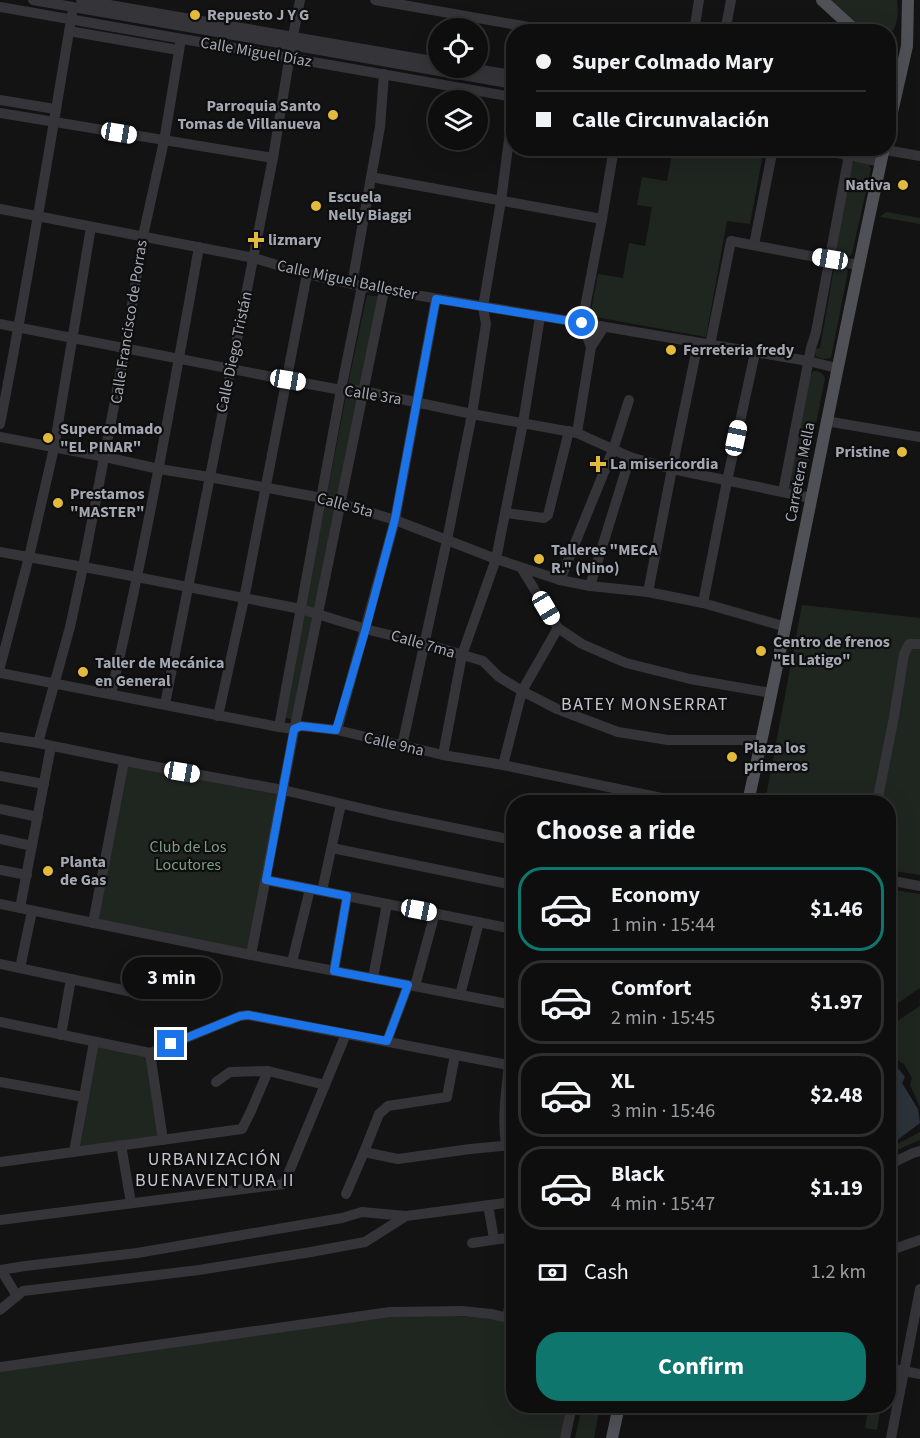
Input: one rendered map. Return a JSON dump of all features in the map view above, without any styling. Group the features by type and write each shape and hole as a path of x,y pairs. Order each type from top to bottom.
{"main road":[{"path":"822,0 848,24"},
{"path":"896,94 907,46 908,0"},
{"path":"896,67 901,72"},
{"name":"Carretera Mella","path":"750,795 786,627 880,156"},
{"path":"612,1438 617,1413"}],"street":[{"name":"Calle Miguel Díaz","path":"33,0 77,4 292,41 506,83"},
{"name":"Calle Diego Tristán","path":"165,704 230,369 254,258 300,0"},
{"path":"375,0 512,24"},
{"path":"695,24 699,0"},
{"path":"726,24 730,0"},
{"path":"0,424 71,19 77,4"},
{"name":"Calle Miguel Díaz","path":"0,7 71,19 179,45 290,58 506,96"},
{"path":"69,31 179,45"},
{"name":"Calle Miguel Díaz","path":"292,41 428,61"},
{"name":"Calle Francisco de Porras","path":"38,743 83,567 125,349 143,236 164,141 179,45"},
{"path":"488,71 506,74"},
{"path":"279,727 341,390 380,127 384,74"},
{"path":"0,100 55,109"},
{"path":"0,113 273,158"},
{"path":"896,154 920,156"},
{"path":"402,746 447,540 471,414 486,324 483,307 507,156"},
{"path":"591,347 582,323 613,156"},
{"path":"754,245 771,156"},
{"path":"783,492 849,156"},
{"path":"371,177 602,219"},
{"name":"Calle Miguel Ballester","path":"0,209 254,258 307,274 357,285 837,368"},
{"path":"0,667 29,557 54,448 91,227"},
{"path":"710,345 731,241 858,265"},
{"path":"111,694 138,578 199,247"},
{"path":"218,716 288,380 307,274"},
{"path":"251,955 294,729 384,290"},
{"path":"336,730 395,519 436,299"},
{"path":"443,754 462,655 496,559 523,423 540,316"},
{"name":"Calle 3ra","path":"0,324 573,432 630,457 672,469 811,498"},
{"path":"506,513 544,518 548,515 573,432 591,347 604,327"},
{"path":"648,592 698,343"},
{"path":"703,603 755,353"},
{"path":"560,580 613,450 630,400"},
{"path":"826,421 920,437"},
{"name":"Calle 5ta","path":"0,437 159,469 322,498 395,519 496,559 560,580 590,586 648,592 703,603 786,627"},
{"path":"590,586 630,457"},
{"name":"Calle 7ma","path":"0,552 301,609 423,643 483,661 499,677 522,691 558,709 618,732 668,740 762,740"},
{"path":"522,568 558,628 582,644 626,663 690,679 771,693"},
{"path":"503,765 522,691 558,628"},
{"path":"878,795 904,654 909,644 920,644"},
{"name":"Calle 9na","path":"0,673 279,727 294,729 301,726 336,730 402,746 647,795"},
{"path":"0,737 283,790 506,839"},
{"path":"20,908 51,746"},
{"path":"93,923 124,761"},
{"path":"0,776 44,784"},
{"path":"322,891 341,804"},
{"path":"0,809 38,817"},
{"path":"0,839 32,846"},
{"path":"332,848 506,884"},
{"path":"0,870 27,875"},
{"path":"266,880 506,928"},
{"path":"896,882 920,886"},
{"path":"292,963 310,889"},
{"path":"334,971 347,896"},
{"path":"0,904 506,1003"},
{"path":"373,978 387,904"},
{"path":"20,968 32,910"},
{"path":"387,1041 412,986 435,913"},
{"path":"460,995 479,922"},
{"path":"0,964 137,993 159,990"},
{"path":"60,1035 71,979"},
{"path":"0,1022 150,1053 244,1016 506,1065"},
{"path":"0,1220 284,1184 346,1034"},
{"path":"74,1152 94,1042"},
{"path":"150,1053 163,1140"},
{"path":"346,1194 379,1114 388,1106 447,1097 455,1055"},
{"path":"216,1082 230,1072 268,1071 325,1085"},
{"path":"0,1162 242,1129 268,1071"},
{"path":"0,1082 84,1097"},
{"path":"506,1092 503,1130 506,1138"},
{"path":"121,1145 130,1203"},
{"path":"364,1152 398,1159 506,1145"},
{"path":"896,1161 920,1151"},
{"path":"17,1296 0,1270 137,1253 342,1218 362,1212 406,1216 506,1203"},
{"path":"488,1205 494,1239"},
{"path":"0,1310 22,1291 199,1270 365,1242 406,1216"},
{"path":"472,1243 506,1238"},
{"path":"896,1248 920,1240"},
{"path":"896,1412 920,1289"},
{"path":"0,1366 390,1311 462,1311 506,1318"},
{"path":"896,1370 920,1374"},
{"path":"565,1438 570,1413"},
{"path":"891,1438 896,1413"}],"green space":[{"path":"830,0 897,0 896,24 856,24"},
{"path":"672,156 763,156 750,224 727,221 706,337 590,316 598,274 623,278 629,243 645,246 652,207 637,205 642,177 667,181"},
{"path":"855,161 867,163 871,168 852,254 843,258 838,256 836,251 851,164"},
{"path":"886,212 920,218 920,224 880,217"},
{"path":"837,266 846,268 848,271 831,358 823,359 816,356 814,349 820,348 834,268"},
{"path":"367,295 382,297 296,721 284,717"},
{"path":"818,371 825,378 804,486 794,491 788,483 810,374"},
{"path":"802,605 920,618 920,875 896,871 896,795 766,795"},
{"name":"Club de Los Locutores","path":"127,765 278,793 248,951 97,920"},
{"path":"896,890 920,894 920,988 896,1004"},
{"path":"920,1006 920,1107 910,1085 912,1078 904,1064 896,1059 896,1022"},
{"path":"98,1046 146,1057 158,1136 80,1148"},
{"path":"920,1132 920,1140 896,1150 896,1145"},
{"path":"390,1312 506,1320 506,1413 569,1413 564,1438 0,1438 0,1366"},
{"path":"580,1413 599,1413 594,1438 575,1438"},
{"path":"868,1413 880,1413 877,1430 865,1428"}],"shaded area":[{"path":"896,1067 905,1077 902,1083 918,1109 920,1123 896,1141"}],"place":[{"name":"Repuesto J Y G","path":"195,15"},
{"name":"Parroquia Santo Tomas de Villanueva","path":"333,115"},
{"name":"Nativa","path":"903,185"},
{"name":"Escuela Nelly Biaggi","path":"316,206"},
{"name":"lizmary","path":"256,240"},
{"name":"Ferreteria fredy","path":"671,350"},
{"name":"Supercolmado \"EL PINAR\"","path":"48,438"},
{"name":"Pristine","path":"902,452"},
{"name":"La misericordia","path":"598,464"},
{"name":"Prestamos \"MASTER\"","path":"58,503"},
{"name":"Talleres \"MECA R.\" (Nino)","path":"539,559"},
{"name":"Centro de frenos \"El Latigo\"","path":"761,651"},
{"name":"Taller de Mecánica en General","path":"83,672"},
{"name":"Plaza los primeros","path":"732,757"},
{"name":"Planta de Gas","path":"48,871"}],"district":[{"name":"BATEY MONSERRAT","path":"645,704"},
{"name":"URBANIZACIÓN BUENAVENTURA II","path":"215,1169"}],"route":[{"path":"171,1044 240,1016 248,1015 387,1041 408,985 334,971 347,896 266,880 294,729 301,726 336,730 395,519 436,299 582,323"}]}
